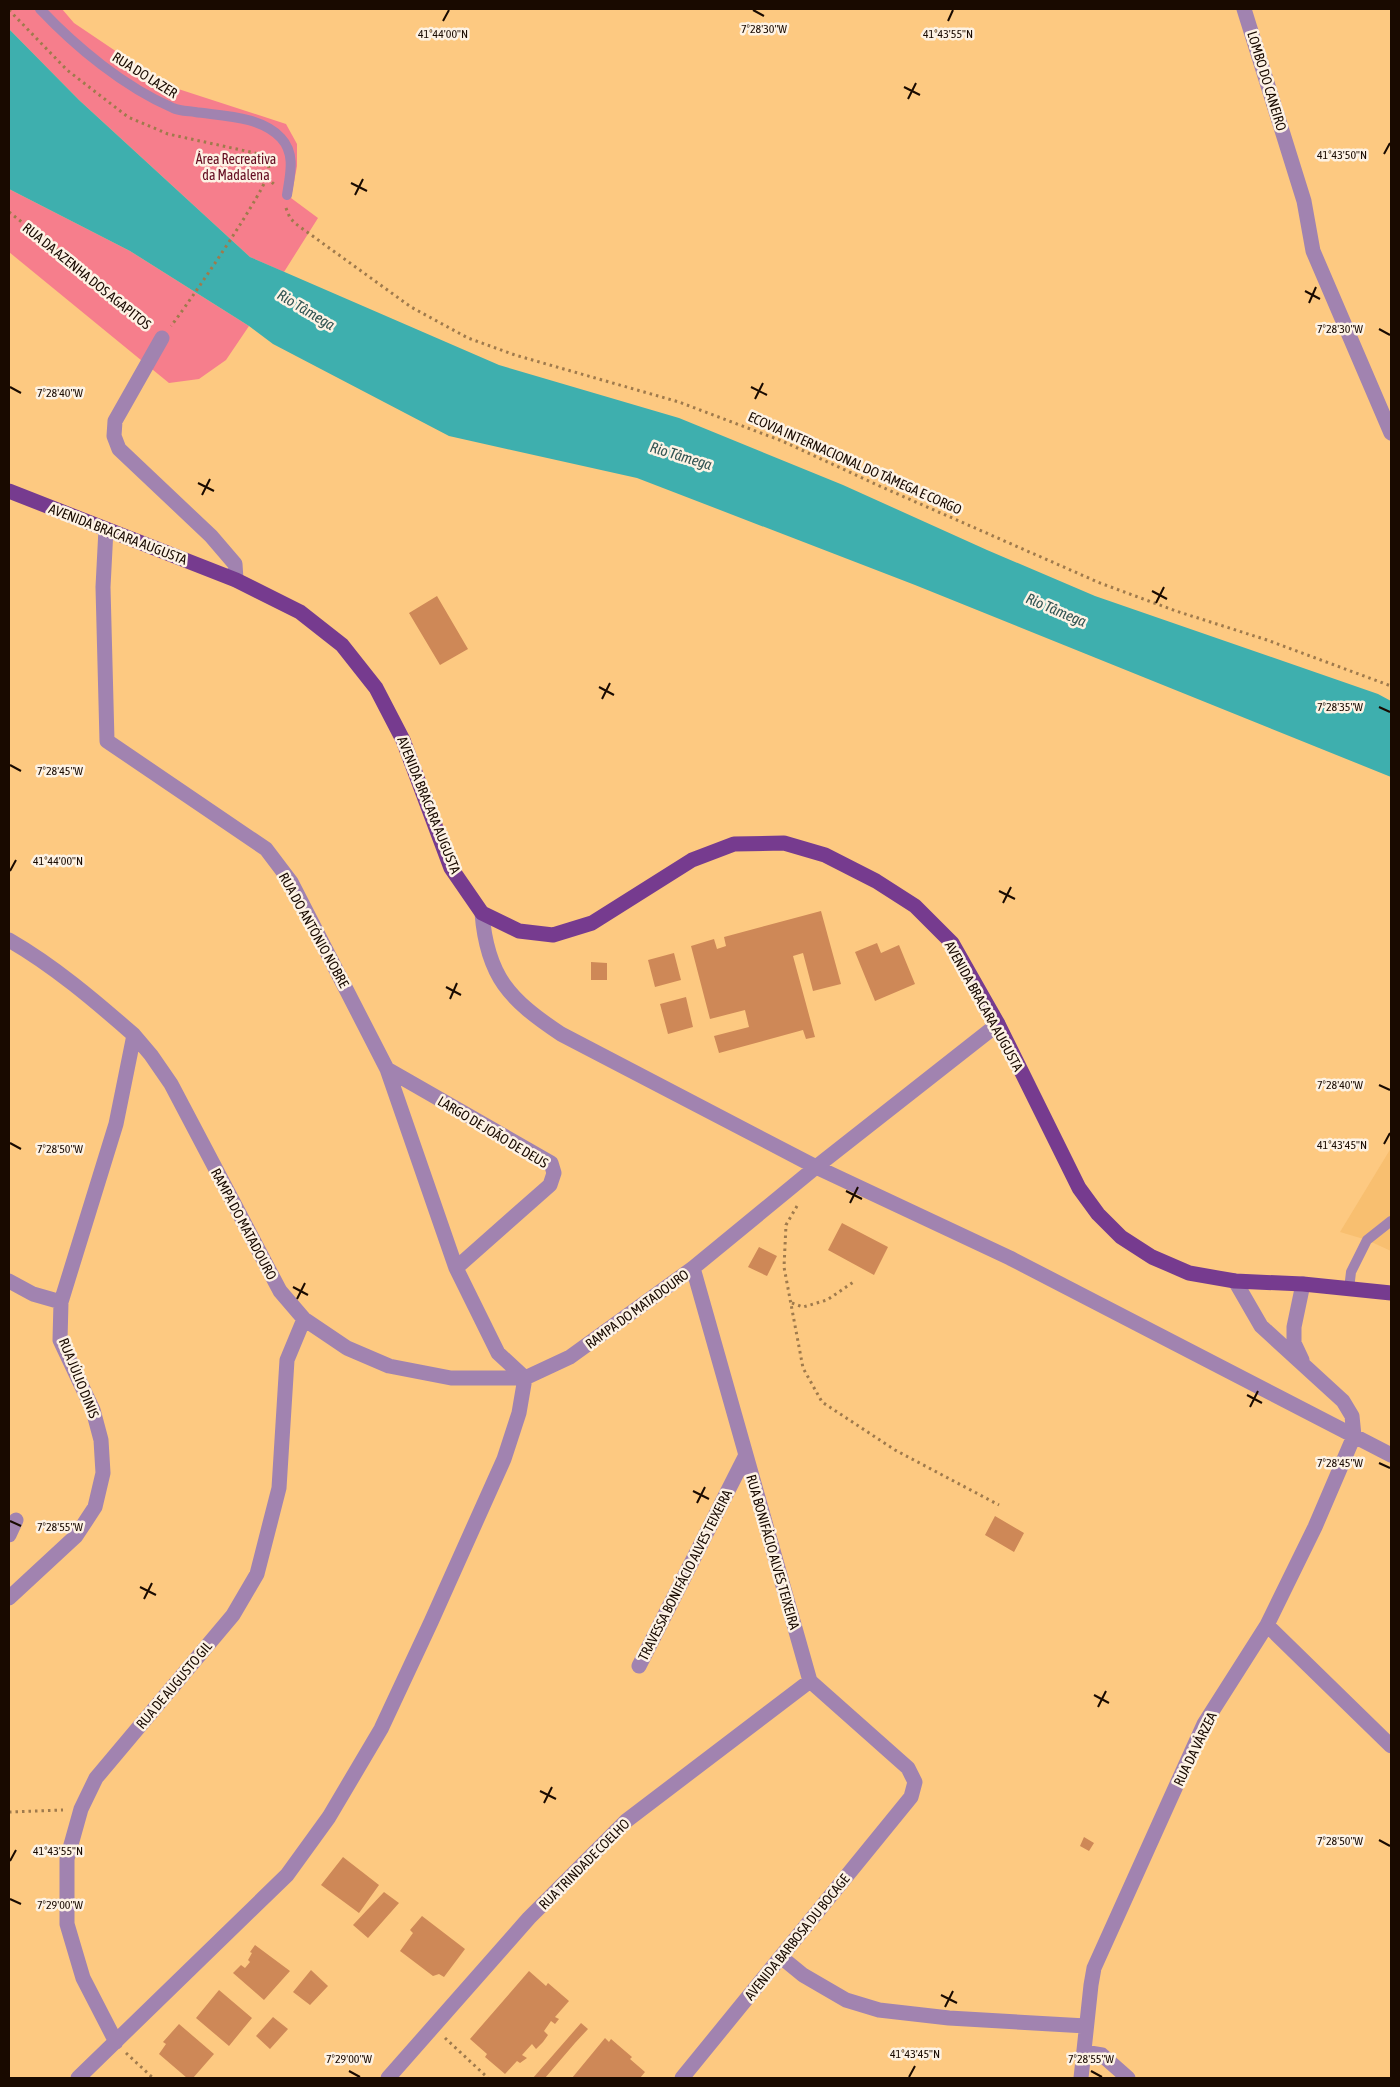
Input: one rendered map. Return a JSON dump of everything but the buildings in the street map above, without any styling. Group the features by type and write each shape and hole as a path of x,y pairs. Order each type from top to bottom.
{"main road":[{"name":"AVENIDA BRACARA AUGUSTA","path":"9,491 236,580 300,612 342,645 376,688 403,740 451,868 482,913 519,931 553,935 592,923 692,860 734,844 784,843 825,854 876,881 915,906 952,943 998,1024 1080,1188 1098,1214 1121,1237 1152,1257 1189,1273 1235,1281 1303,1284 1391,1293"}],"street":[{"name":"LOMBO DO CANEIRO","path":"1244,9 1304,201 1313,251 1391,433"},
{"name":"RUA DA AZENHA DOS AGAPITOS","path":"162,338 115,421 114,436 119,449 211,536 235,564 236,580"},
{"name":"RUA DO ANTÓNIO NOBRE","path":"106,529 104,587 107,741 266,849 291,882 387,1069 456,1268 498,1353 525,1378"},
{"path":"482,913 484,934 493,967 504,985 538,1018 583,1046 816,1167 1010,1258 1391,1455"},
{"name":"RAMPA DO MATADOURO","path":"9,940 30,952 90,997 134,1035 151,1055 171,1084 280,1291 304,1319 347,1348 389,1366 451,1378 525,1378 570,1357 693,1268 816,1167 998,1024"},
{"name":"RUA JÚLIO DINIS","path":"9,1598 76,1536 95,1507 103,1473 101,1440 93,1410 60,1340 61,1302 116,1124 134,1035"},
{"name":"LARGO DE JOÃO DE DEUS","path":"387,1069 551,1163 554,1173 550,1185 456,1268"},
{"name":"RUA BONIFÁCIO ALVES TEIXEIRA","path":"693,1268 810,1680"},
{"path":"1235,1281 1262,1326 1343,1401 1352,1416 1354,1436"},
{"path":"9,1282 33,1294 61,1302"},
{"path":"1303,1284 1294,1327 1294,1343 1303,1364"},
{"name":"RUA DE AUGUSTO GIL","path":"116,2042 83,1978 67,1924 67,1859 81,1810 96,1778 233,1615 257,1574 279,1488 287,1360 304,1319"},
{"path":"78,2078 287,1876 330,1817 381,1729 504,1459 519,1413 525,1378"},
{"name":"RUA DA VÁRZEA","path":"1081,2078 1094,1968 1204,1724 1267,1625 1315,1527 1354,1436"},
{"name":"TRAVESSA BONIFÁCIO ALVES TEIXEIRA","path":"639,1666 746,1457"},
{"path":"9,1535 16,1520"},
{"path":"1267,1625 1391,1746"},
{"name":"AVENIDA BARBOSA DU BOCAGE","path":"682,2078 911,1797 915,1782 908,1768 810,1680"},
{"name":"RUA TRINDADE COELHO","path":"388,2078 529,1918 626,1821 810,1680"},
{"path":"781,1956 803,1975 846,2000 879,2010 949,2018 1086,2026"},
{"path":"1084,2052 1102,2055 1128,2078"}],"lane":[{"name":"RUA DO LAZER","path":"40,9 80,49 148,96 175,109 239,118 254,122 280,136 288,147 291,159 287,195"},
{"path":"1349,1289 1351,1272 1367,1240 1391,1221"}],"path":[{"path":"268,178 287,195"},
{"name":"ECOVIA INTERNACIONAL DO TÂMEGA E CORGO","path":"287,195 286,212 296,224 411,307 468,338 515,355 679,402 765,434 1100,583 1176,611 1266,640 1391,686"},
{"path":"162,338 195,294 255,200"},
{"name":"RUA DA AZENHA DOS AGAPITOS","path":"9,212 162,338"},
{"path":"799,1200 786,1225 784,1267 803,1368 822,1402 895,1450 999,1505"},
{"path":"792,1302 803,1307 827,1300 855,1281"},
{"path":"9,1812 81,1810"},
{"path":"433,2027 488,2078"},
{"path":"116,2042 152,2078"}],"shaded area":[{"path":"1391,1148 1391,1251 1367,1240 1340,1232"}],"green space":[{"name":"Área Recreativa da Madalena","path":"9,9 62,9 74,23 166,85 286,124 297,144 297,166 291,198 318,218 284,272 250,257 79,100 9,29"},
{"path":"9,189 130,251 249,326 226,360 199,379 169,383 9,252"}],"water":[{"name":"Rio Tâmega","path":"9,29 79,100 250,257 499,365 679,418 843,485 1095,596 1378,694 1391,701 1391,777 915,585 637,478 449,436 273,344 249,326 130,251 9,189"}]}
